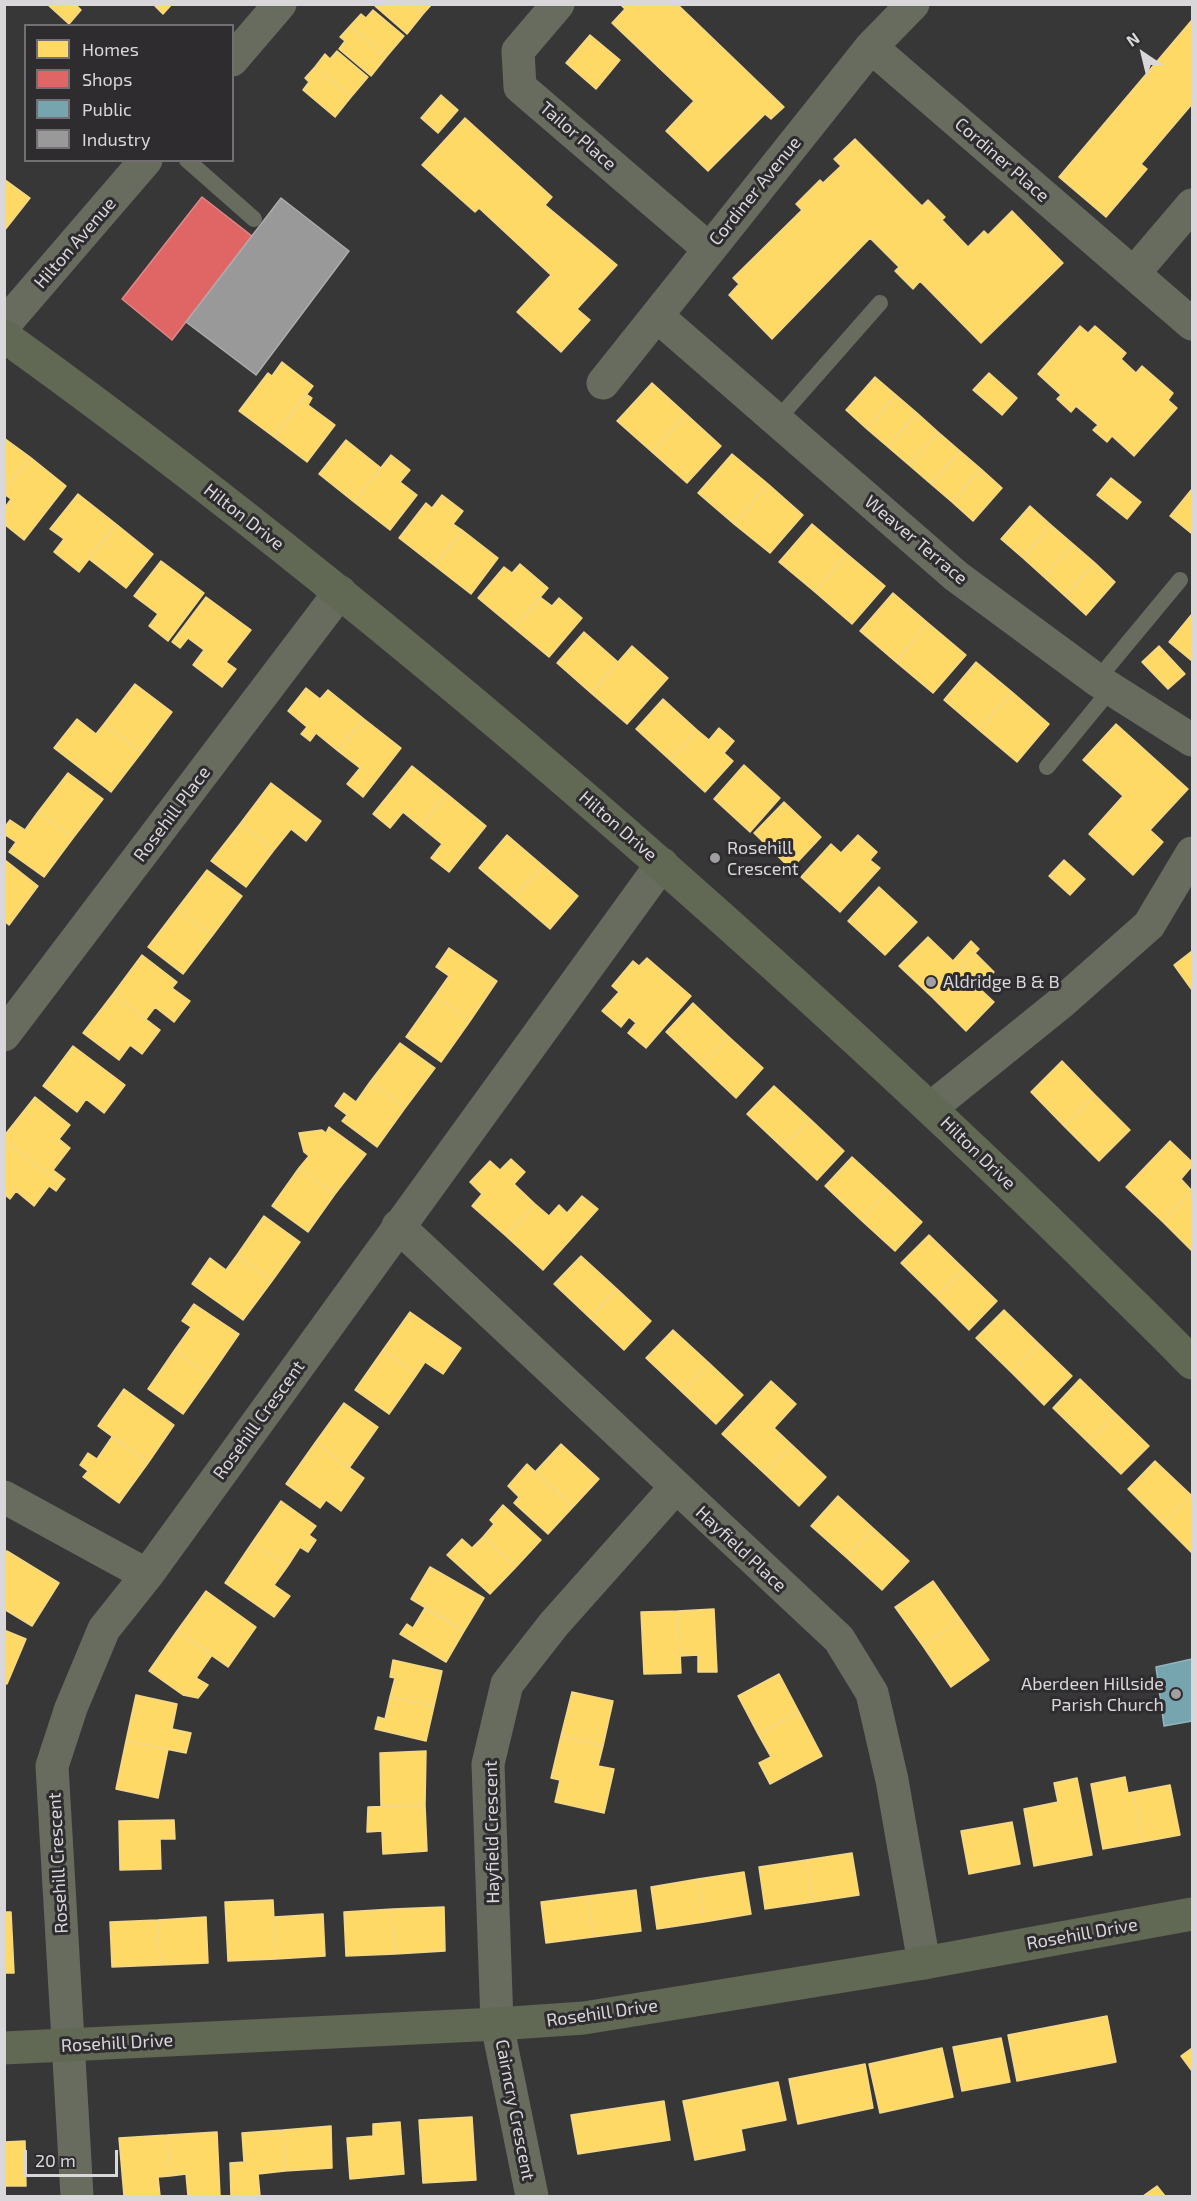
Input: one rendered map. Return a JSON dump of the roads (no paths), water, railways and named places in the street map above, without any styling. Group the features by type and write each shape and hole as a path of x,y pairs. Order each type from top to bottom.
{"street":[{"path":"234,58 280,4"},
{"name":"Tailor Place","path":"558,4 518,51 520,87 709,249"},
{"name":"Cordiner Avenue","path":"603,383 871,47 913,4"},
{"name":"Cordiner Place","path":"871,47 1192,324"},
{"name":"Hilton Avenue","path":"4,325 144,162"},
{"path":"1134,273 1192,205"},
{"name":"Weaver Terrace","path":"657,316 957,576 1104,684 1192,740"},
{"name":"Hilton Drive","path":"4,336 98,403 340,592 530,750 662,864 932,1107 1190,1355"},
{"name":"Rosehill Place","path":"4,1035 340,592"},
{"path":"932,1107 1062,1002 1149,924 1192,853"},
{"name":"Rosehill Crescent","path":"77,2196 52,1766 71,1708 104,1629 147,1575 662,864"},
{"name":"Hayfield Place","path":"398,1227 839,1639 872,1693 892,1780 924,1962"},
{"name":"Hayfield Crescent","path":"498,2024 488,1764 507,1684 554,1624 675,1488"},
{"path":"4,1497 147,1575"},
{"name":"Rosehill Drive","path":"4,2048 584,2018 924,1962 1192,1914"},
{"name":"Cairncry Crescent","path":"498,2024 532,2196"}],"lane":[{"path":"189,162 254,219"},
{"path":"777,420 880,303"},
{"path":"1047,767 1180,580"}],"place":[{"name":"Rosehill Crescent","path":"715,858"},
{"name":"Aldridge B & B","path":"931,982"},
{"name":"Aberdeen Hillside Parish Church","path":"1176,1694"}]}
